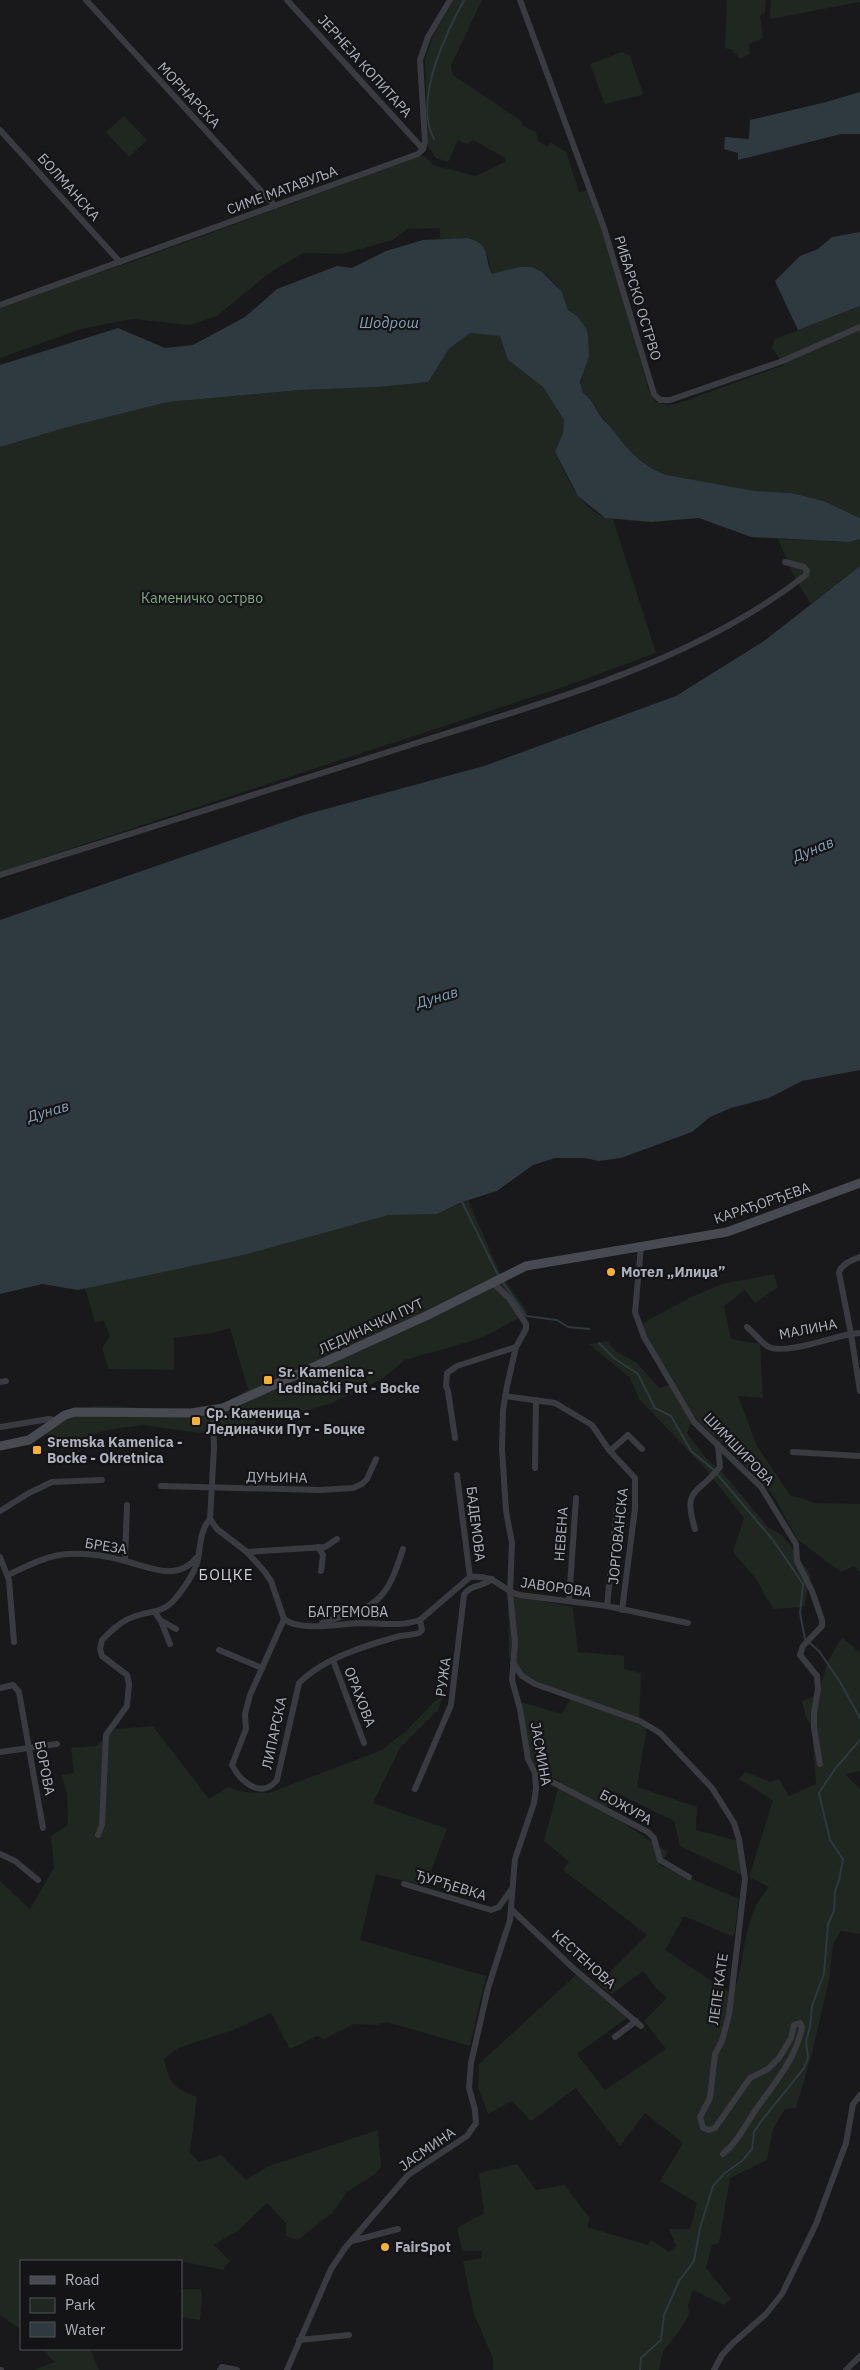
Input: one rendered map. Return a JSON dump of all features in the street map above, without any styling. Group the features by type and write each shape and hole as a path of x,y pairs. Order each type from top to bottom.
{"main road":[{"name":"КАРАЂОРЂЕВА","path":"641,1247 727,1232 860,1183"},
{"name":"ЛЕДИНАЧКИ ПУТ","path":"0,1446 29,1440 65,1415 80,1411 182,1414 213,1410 234,1404 426,1316 507,1274 546,1261 641,1247"}],"street":[{"name":"МОРНАРСКА","path":"86,0 275,206"},
{"name":"ЈЕРНЕЈА КОПИТАРА","path":"287,0 424,149"},
{"path":"424,149 420,60 428,37 450,0"},
{"name":"РИБАРСКО ОСТРВО","path":"520,0 604,228 654,394 657,398 665,401 780,362 860,327"},
{"name":"БОЛМАНСКА","path":"0,130 120,262"},
{"name":"СИМЕ МАТАВУЉА","path":"0,305 406,158 424,149"},
{"path":"0,875 401,748 626,674 666,657 733,622 806,575 807,571 804,567 785,562"},
{"name":"ШИМШИРОВА","path":"641,1247 635,1312 644,1337 694,1422 761,1487 796,1544 797,1561 812,1591 822,1620 822,1626 802,1646 800,1655 817,1676 818,1689 814,1728 820,1764"},
{"path":"851,1334 839,1273 840,1268 860,1257"},
{"name":"ЈАСМИНА","path":"287,2370 331,2269 351,2242 408,2175 467,2136 474,2128 476,2118 469,2088 471,2063 488,1988 512,1910 511,1890 517,1851 536,1795 534,1773 528,1759 520,1709 514,1691 514,1643 510,1592 512,1543 506,1511 502,1449 505,1396 516,1347 526,1329 525,1321 494,1281"},
{"name":"МАЛИНА","path":"747,1327 767,1346 775,1349 793,1348 860,1333"},
{"name":"МАЛИНА","path":"851,1334 860,1391"},
{"path":"455,1438 446,1386 447,1373 457,1366 516,1347"},
{"name":"ЈОРГОВАНСКА","path":"505,1396 556,1403 594,1426 610,1451 636,1481 635,1509 622,1610"},
{"path":"535,1468 536,1400"},
{"path":"98,1835 102,1825 106,1735 127,1706 129,1684 127,1675 102,1656 100,1644 102,1640 124,1622 133,1617 167,1607 176,1598 193,1571 198,1556 202,1531 210,1519 215,1423 213,1410"},
{"path":"0,1427 49,1419 56,1421"},
{"path":"610,1451 628,1435 642,1449"},
{"path":"695,1529 689,1503 692,1494 716,1472 718,1445"},
{"path":"793,1452 860,1456"},
{"name":"ДУЊИНА","path":"161,1486 320,1490 353,1488 362,1484 367,1479 376,1459"},
{"name":"БАДЕМОВА","path":"457,1475 470,1577"},
{"path":"0,1511 28,1493 52,1482 102,1480"},
{"name":"НЕВЕНА","path":"570,1601 576,1498"},
{"path":"125,1560 127,1505"},
{"path":"606,1606 617,1507"},
{"path":"210,1519 217,1529 248,1552 271,1581 284,1620"},
{"path":"248,1552 318,1547 330,1544 337,1539"},
{"path":"318,1547 323,1555 321,1571"},
{"path":"314,1626 358,1612 375,1603 390,1586 403,1549"},
{"name":"БРЕЗА","path":"8,1575 47,1558 67,1554 100,1555 125,1560 163,1572 188,1567 198,1556"},
{"path":"0,1557 8,1575 14,1642"},
{"path":"420,1620 470,1577 492,1579 510,1592"},
{"name":"РУЖА","path":"416,1789 451,1706 464,1595 470,1588 488,1583 492,1579"},
{"name":"ЈАВОРОВА","path":"510,1592 543,1599 606,1606 688,1623"},
{"path":"155,1612 170,1644"},
{"path":"160,1620 176,1629"},
{"name":"БАГРЕМОВА","path":"284,1620 292,1624 314,1626 368,1623 385,1625 412,1623 420,1620"},
{"name":"ЛИПАРСКА","path":"284,1620 250,1695 245,1714 246,1729 232,1765 244,1783 256,1788 266,1789 277,1780 299,1683 307,1675 332,1660 388,1640 419,1633 422,1630 420,1620"},
{"path":"219,1650 262,1668"},
{"name":"ОРАХОВА","path":"332,1660 364,1743"},
{"name":"ЛЕПЕ КАТЕ","path":"513,1663 522,1676 535,1684 640,1721 660,1733 712,1788 734,1823 739,1839 745,1879 729,2014 722,2041 715,2054 713,2088 700,2117 704,2128 709,2130 715,2128 750,2078 768,2069 779,2058 791,2038 794,2025 800,2023 802,2026 796,2046 770,2092 742,2130 738,2141 723,2154"},
{"name":"БОРОВА","path":"0,1688 13,1685 16,1687 42,1828"},
{"path":"0,1752 57,1744"},
{"name":"БОЖУРА","path":"534,1773 648,1832 654,1838 660,1860 689,1877"},
{"path":"0,1854 15,1861 38,1880"},
{"name":"ЂУРЂЕВКА","path":"404,1884 491,1910 499,1907 511,1890"},
{"name":"КЕСТЕНОВА","path":"512,1910 574,1968 639,2023 615,2038"},
{"path":"714,2370 722,2355 766,2314 782,2294 816,2224 846,2143 853,2104 860,2095"},
{"path":"351,2242 398,2229"},
{"path":"299,2340 349,2336"},
{"path":"846,2370 860,2356"},
{"path":"220,2370 222,2367 237,2370"}],"green space":[{"path":"454,0 482,0 451,66 453,75 520,120 523,126 536,132 538,141 547,147 550,142 566,152 579,192 590,190 614,264 649,391 656,402 667,405 676,404 784,365 772,348 775,339 860,306 860,518 824,501 792,493 755,491 667,475 656,471 638,459 600,414 592,401 583,393 581,381 587,363 585,330 578,317 568,310 564,296 558,287 548,277 531,268 519,267 492,274 487,255 467,238 440,239 440,228 407,229 393,240 342,254 303,253 268,274 217,316 190,325 133,319 81,329 0,358 0,306 137,260 421,156 426,157 433,165 476,176 505,162 505,158 473,140 466,144 458,140 448,162 436,158 428,146 425,59 433,36"},
{"path":"727,0 766,0 765,12 760,16 763,38 749,44 750,54 740,59 732,50 725,48"},
{"path":"771,0 860,0 860,2 770,19"},
{"path":"622,52 630,56 643,93 642,95 605,104 590,64"},
{"path":"124,116 147,140 129,157 106,132"},
{"name":"Каменичко острво","path":"470,333 501,336 508,360 543,387 564,420 563,433 555,452 570,483 584,503 602,516 613,519 656,653 566,686 0,872 0,447 68,427 168,402 300,390 379,387 427,382 449,349"},
{"path":"778,539 850,542 860,539 860,566 811,604 795,578"},
{"path":"468,1200 500,1273 528,1313 482,1338 405,1360 382,1379 332,1403 289,1416 255,1417 256,1430 200,1433 143,1425 107,1430 62,1446 50,1444 46,1433 53,1417 77,1410 89,1407 123,1406 177,1411 193,1410 210,1407 248,1389 230,1328 212,1333 174,1338 174,1370 109,1369 102,1348 110,1336 104,1321 95,1322 85,1288 244,1255 389,1215 437,1214"},
{"path":"774,1274 778,1287 755,1303 745,1290 724,1306 731,1339 760,1344 763,1398 738,1396 757,1446 790,1495 815,1503 860,1504 860,1572 854,1566 841,1572 798,1540 773,1495 731,1451 697,1420 644,1332 643,1323 689,1298 722,1284"},
{"path":"607,1341 617,1352 636,1362 659,1388 670,1385 691,1423 687,1433 706,1458 722,1472 768,1527 783,1536 811,1575 804,1607 773,1609 756,1579 733,1552 744,1518 704,1467 640,1400 629,1377 589,1344"},
{"path":"508,1595 573,1607 578,1652 624,1656 624,1669 641,1673 639,1721 647,1726 637,1787 697,1807 696,1830 738,1841 742,1875 680,1846 674,1821 613,1791 605,1811 668,1852 659,1865 739,1899 734,1937 684,1916 665,1950 733,1995 741,1967 749,1925 760,1899 769,1887 749,1877 773,1800 739,1779 745,1772 770,1782 779,1779 789,1796 816,1784 812,1726 806,1718 802,1701 818,1695 828,1661 842,1637 860,1653 860,1771 845,1774 860,1789 860,1934 841,1931 833,1944 829,1980 812,2053 796,2108 785,2109 773,2129 767,2160 730,2178 719,2243 712,2245 706,2268 731,2299 724,2305 693,2290 688,2305 689,2315 678,2333 663,2351 659,2370 493,2370 493,2358 474,2314 463,2261 482,2258 482,2251 462,2251 457,2228 484,2213 479,2173 517,2164 536,2190 564,2185 590,2218 587,2227 648,2245 651,2240 669,2252 676,2246 669,2229 690,2229 697,2203 660,2181 683,2143 645,2113 620,2146 576,2088 531,2121 512,2101 488,2114 478,2088 479,2064 577,1974 627,2018 577,2054 605,2090 666,2049 644,2021 667,1998 656,1988 643,1971 612,1994 598,1984 647,1935 563,1870 569,1862 544,1841 560,1781 537,1770 528,1750 521,1702 562,1714 572,1696 519,1674 509,1656"},
{"path":"443,1697 438,1710 400,1748 373,1803 447,1829 425,1886 376,1874 360,1940 486,1976 470,2046 387,2022 376,2025 354,2024 324,2039 318,2036 290,2049 271,2013 233,2030 178,2048 164,2059 174,2084 197,2097 190,2152 199,2162 221,2155 246,2180 269,2166 378,2130 381,2167 375,2174 347,2192 332,2213 298,2240 286,2236 286,2223 267,2203 240,2229 214,2245 230,2261 223,2270 182,2260 20,2260 20,2329 0,2315 0,1881 30,1909 54,1868 51,1836 68,1825 67,1793 61,1775 74,1773 71,1748 96,1746 116,1729 153,1726 209,1799 228,1787 243,1792 269,1793 382,1750 406,1731 435,1701"},
{"path":"182,2289 201,2289 200,2320 182,2317"},
{"path":"42,2350 90,2350 99,2370 34,2370 55,2362"}],"water":[{"path":"860,92 860,134 841,134 738,160 738,153 724,149 725,137 749,139 750,120"},
{"path":"860,232 860,306 798,330 775,281 800,256 818,249 832,237"},
{"name":"Шодрош","path":"467,238 484,248 492,274 519,267 532,267 542,272 562,292 568,310 577,316 586,328 588,336 589,357 580,382 583,393 591,400 623,444 636,457 658,472 667,475 755,491 792,493 824,501 860,518 860,539 850,542 751,537 699,518 651,522 605,518 578,496 555,452 563,433 564,420 543,387 508,360 500,336 470,333 449,349 428,382 379,387 300,390 168,402 68,427 0,447 0,365 118,328 165,348 193,345 245,317 277,289 337,266 352,268 386,251 423,240"},
{"name":"Дунав","path":"860,566 860,1070 802,1081 769,1098 731,1108 710,1117 692,1132 621,1158 599,1161 584,1158 555,1158 533,1165 497,1191 462,1202 437,1214 389,1215 244,1255 78,1290 42,1284 0,1294 0,920 304,815 484,766 676,696 764,641"}],"waterway":[{"path":"434,139 428,123 429,87 448,31 464,0"},
{"path":"462,1202 499,1277"},
{"path":"502,1281 526,1316 557,1320 568,1327 589,1329"},
{"path":"599,1343 615,1359 638,1374 655,1408 671,1416 691,1451 714,1470"},
{"path":"717,1474 773,1540 803,1584 800,1613 805,1639 819,1651 840,1682 860,1718"},
{"path":"640,2370 641,2358 661,2340 664,2315 679,2281 694,2261 700,2228 713,2186 725,2173 742,2161 752,2149 754,2132 804,2068 808,2058 806,2042 812,2006 824,1974 828,1924 834,1911 835,1891 843,1859 830,1840 819,1793 835,1769 860,1740"}],"place":[{"name":"Мотел „Илиџа”","path":"611,1272"},
{"name":"Sr. Kamenica - Ledinački Put - Bocke","path":"268,1380"},
{"name":"Ср. Каменица - Лединачки Пут - Боцке","path":"196,1421"},
{"name":"Sremska Kamenica - Bocke - Okretnica","path":"37,1450"},
{"name":"FairSpot","path":"385,2247"}],"district":[{"name":"БОЦКЕ","path":"226,1574"}]}
